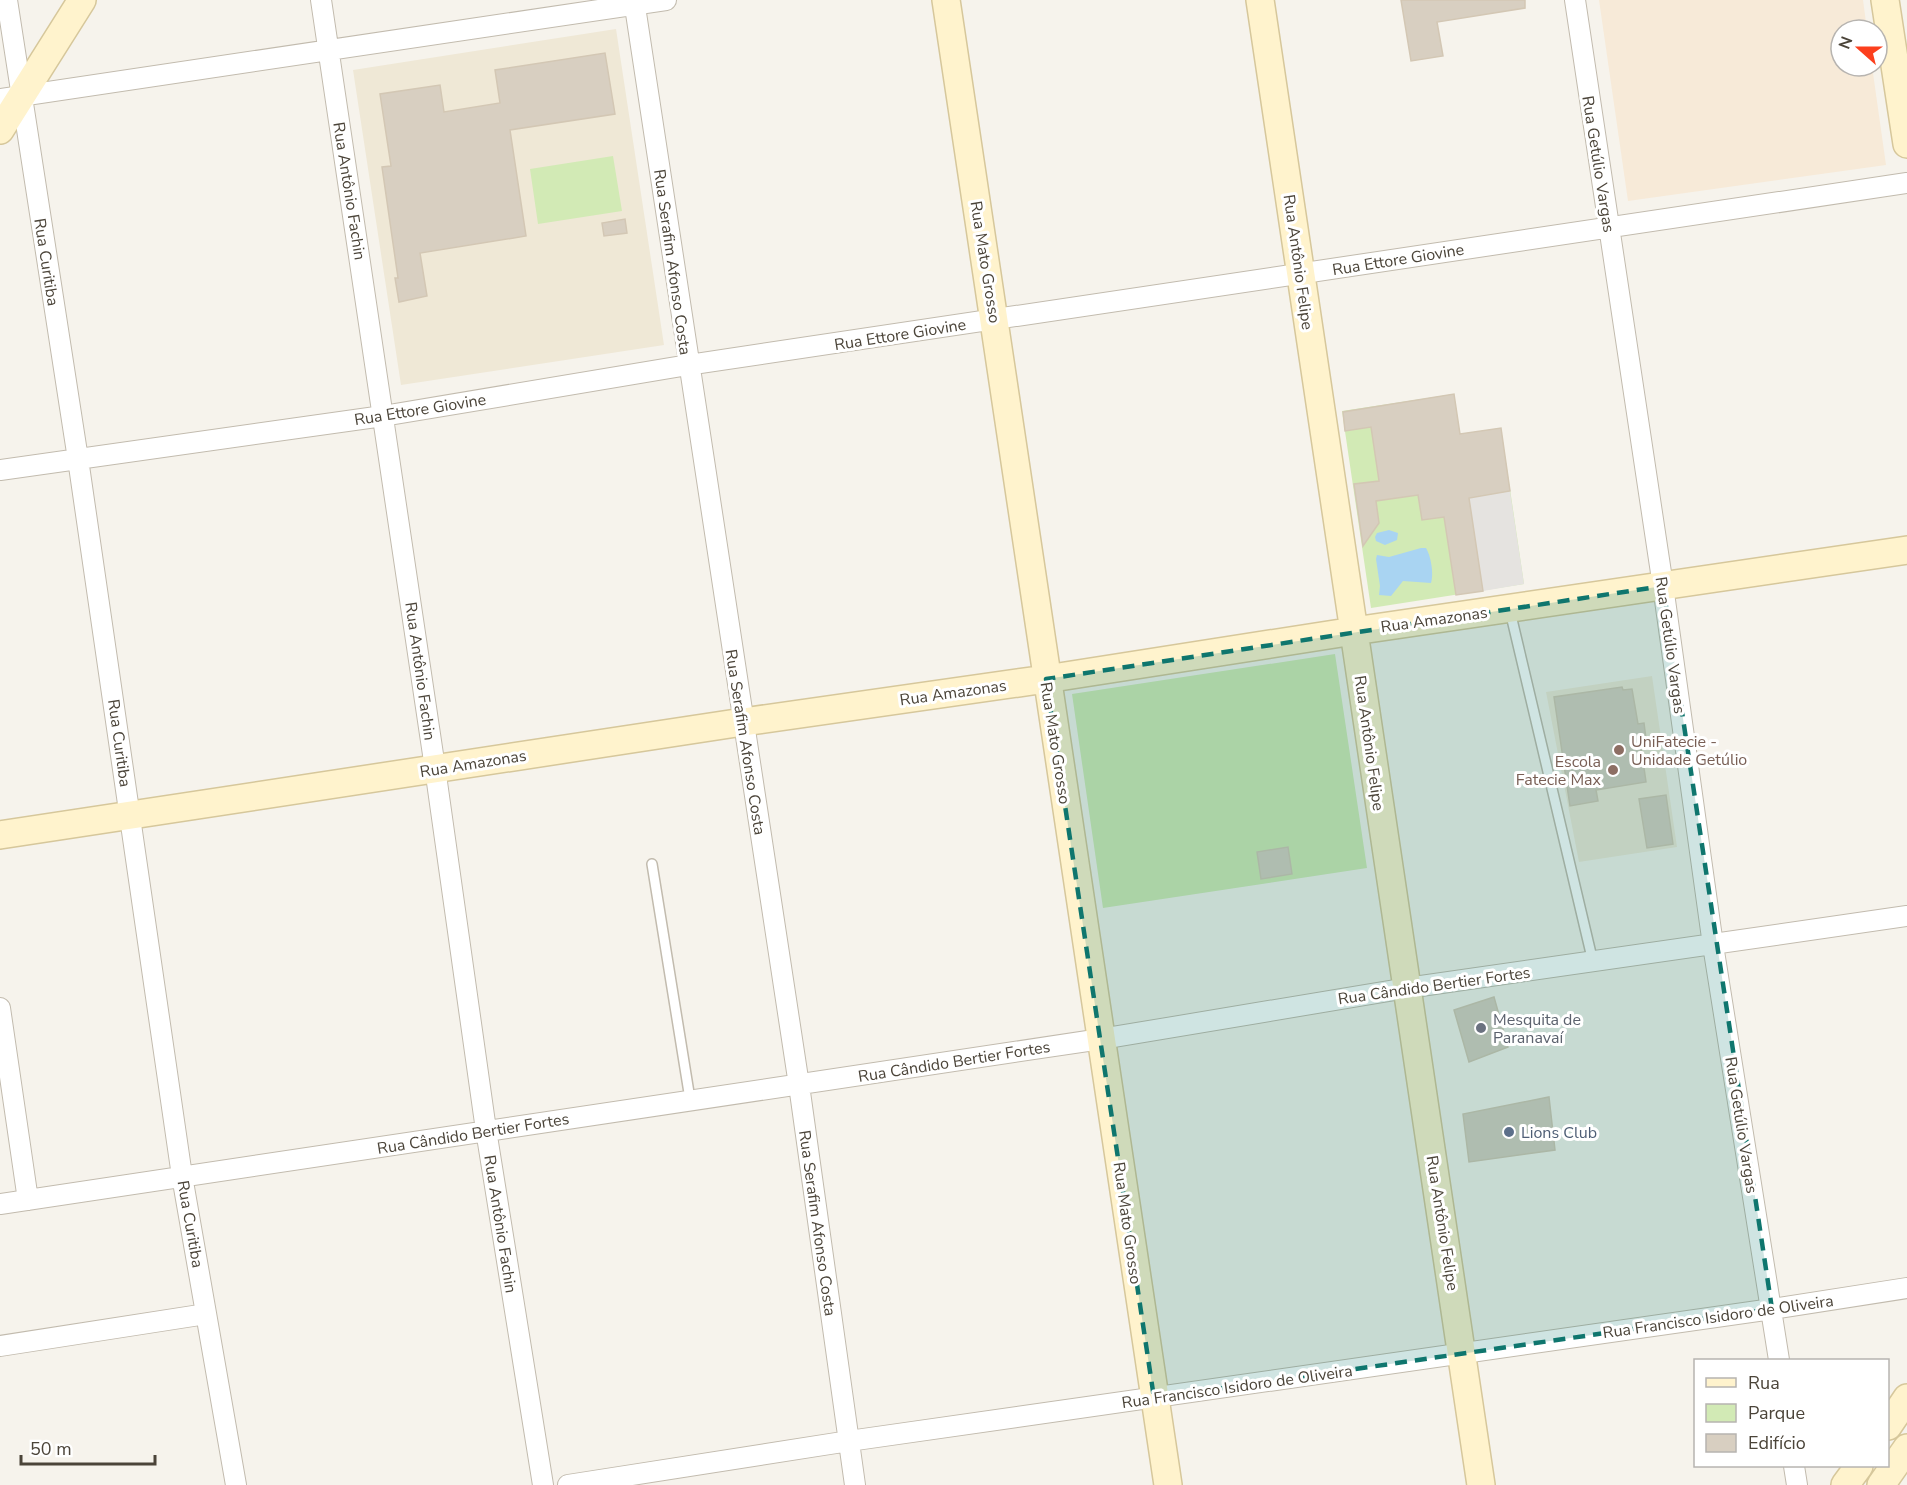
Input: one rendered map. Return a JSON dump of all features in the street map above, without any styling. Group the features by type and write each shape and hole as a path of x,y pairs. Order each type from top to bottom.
{"street":[{"name":"Rua Curitiba","path":"7,0 11,97 78,459 182,1176 236,1485"},
{"path":"0,130 11,97 81,0"},
{"name":"Rua Antônio Fachin","path":"321,0 435,768 486,1130 543,1485"},
{"path":"11,97 634,2 666,0"},
{"name":"Rua Mato Grosso","path":"946,0 1168,1485"},
{"name":"Rua Antônio Felipe","path":"1260,0 1481,1485"},
{"name":"Rua Getúlio Vargas","path":"1575,0 1663,586 1713,945 1779,1359"},
{"path":"1885,0 1907,144"},
{"name":"Rua Serafim Afonso Costa","path":"634,2 799,1084 855,1485"},
{"name":"Rua Ettore Giovine","path":"0,470 383,416 688,365 1907,183"},
{"name":"Rua Amazonas","path":"0,835 435,768 1907,550"},
{"name":"Rua Cândido Bertier Fortes","path":"0,1204 1101,1039 1407,988 1907,916"},
{"path":"0,1008 28,1200"},
{"name":"Rua Francisco Isidoro de Oliveira","path":"568,1485 849,1441 1907,1288"},
{"path":"0,1346 206,1314"},
{"path":"1889,1423 1907,1398"},
{"path":"1881,1485 1907,1448"},
{"path":"1794,1467 1797,1485"},
{"path":"1845,1485 1858,1467"}],"lane":[{"path":"1509,608 1593,962"},
{"path":"652,864 690,1099"}],"highlighted area":[{"path":"1663,586 1772,1309 1154,1398 1046,679"}],"shaded area":[{"path":"1599,0 1863,0 1865,18 1829,18 1829,78 1874,78 1886,165 1628,201"},
{"path":"616,29 664,345 401,385 353,70"},
{"path":"1510,491 1524,584 1483,591 1469,498"},
{"name":"Escola Fatecie Max","path":"1652,676 1677,847 1579,862 1546,692"}],"green space":[{"path":"613,156 622,211 538,224 530,169"},
{"path":"1454,394 1460,434 1501,428 1524,584 1371,608 1342,411"},
{"path":"1335,654 1367,868 1103,908 1072,694"}],"water":[{"path":"1389,530 1398,533 1397,540 1385,545 1376,541 1377,533"},
{"path":"1426,548 1429,556 1432,570 1431,583 1403,581 1391,596 1379,595 1377,555 1389,557"}],"building":[{"path":"1401,0 1525,0 1525,8 1437,22 1443,56 1411,61"},
{"path":"605,53 615,114 510,130 526,236 420,253 427,296 399,302 395,278 398,278 382,167 391,166 380,94 440,85 444,112 500,103 495,70"},
{"path":"625,219 627,233 604,236 602,223"},
{"path":"1454,394 1460,434 1501,428 1510,491 1469,498 1483,591 1456,595 1444,517 1422,520 1418,495 1376,501 1379,523 1363,546 1354,484 1379,481 1371,427 1345,431 1343,412"},
{"path":"1622,687 1623,690 1632,689 1638,724 1644,723 1646,739 1640,740 1646,782 1596,790 1598,801 1570,806 1554,697"},
{"path":"1666,795 1673,844 1647,848 1639,799"},
{"path":"1288,847 1292,874 1261,879 1257,852"},
{"name":"Mesquita de Paranavaí","path":"1494,997 1508,1047 1469,1062 1454,1010"},
{"name":"Lions Club","path":"1549,1097 1555,1150 1469,1162 1463,1114"}],"place":[{"name":"UniFatecie - Unidade Getúlio","path":"1619,750"},
{"name":"Escola Fatecie Max","path":"1613,770"},
{"name":"Mesquita de Paranavaí","path":"1481,1028"},
{"name":"Lions Club","path":"1509,1132"}]}
